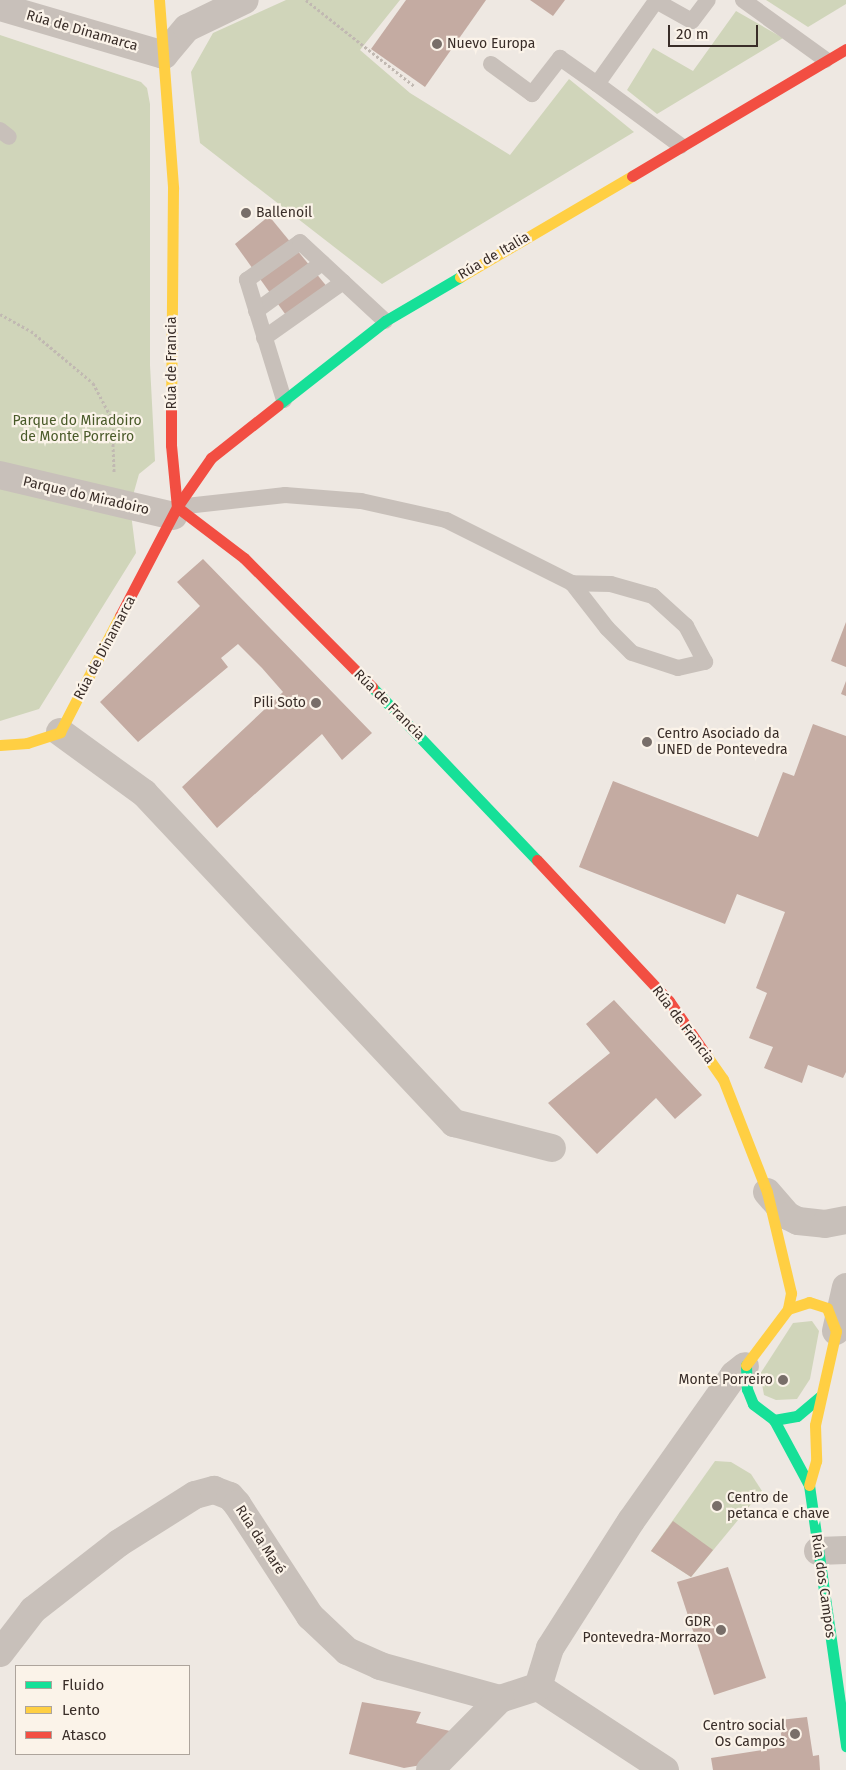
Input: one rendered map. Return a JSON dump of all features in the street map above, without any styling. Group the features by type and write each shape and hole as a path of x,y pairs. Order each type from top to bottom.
{"street":[{"name":"Rúa de Francia","path":"159,0 173,188 171,445 175,512 251,565 423,739 669,1001 723,1079 767,1192 791,1293 788,1309"},
{"path":"164,55 188,28 245,0"},
{"name":"Rúa de Dinamarca","path":"0,7 164,55"},
{"name":"Rúa de Italia","path":"175,512 211,458 385,320 846,49"},
{"name":"Parque do Miradoiro","path":"0,475 112,502 175,512"},
{"name":"Rúa de Dinamarca","path":"60,732 175,512"},
{"path":"0,744 27,743 60,732 144,793 454,1123 552,1148"},
{"path":"767,1192 788,1216 798,1221 825,1224 846,1220"},
{"path":"745,1366 753,1404 764,1415 774,1420 797,1416 821,1396 846,1287"},
{"path":"538,1687 550,1648 631,1521 734,1375 745,1366 788,1309 809,1302 821,1304 827,1308 836,1331"},
{"name":"Rúa dos Campos","path":"809,1485 816,1461 815,1425 821,1396"},
{"name":"Rúa dos Campos","path":"774,1420 787,1439 809,1485 846,1746"},
{"name":"Rúa da Maré","path":"0,1653 33,1610 119,1543 195,1495 214,1490 230,1496 310,1616 347,1651 380,1666 500,1699"},
{"path":"818,1551 846,1550"},
{"path":"430,1770 500,1699 538,1687"},
{"path":"538,1687 665,1770"}],"lane":[{"path":"597,84 656,1 692,21 708,0"},
{"path":"743,0 826,60"},
{"path":"491,64 532,94 560,58 681,146"},
{"path":"284,400 247,280 300,242 385,320"},
{"path":"256,311 322,263"},
{"path":"264,338 343,282"},
{"path":"175,512 285,495 361,501 446,520 572,583 611,584 653,596 686,626 705,662 678,668 632,653 607,628 572,583"}],"path":[{"path":"306,0 414,86"},
{"path":"0,314 31,331 93,383 112,419 115,465 112,502"}],"green space":[{"path":"286,0 400,0 360,50 410,93 510,155 569,79 634,132 382,284 200,143 191,72 213,33"},
{"path":"766,0 846,0 846,4 808,27"},
{"path":"736,11 783,38 657,114 627,90 653,48 693,71"},
{"name":"Parque do Miradoiro de Monte Porreiro","path":"0,35 141,82 147,88 150,104 150,365 155,461 139,474 130,506 136,553 39,709 0,721"},
{"path":"812,1321 819,1331 810,1379 797,1399 776,1400 764,1395 760,1374 793,1323"},
{"name":"Centro de petanca e chave","path":"715,1461 731,1462 751,1474 762,1491 691,1577 651,1551"}],"building":[{"path":"406,0 486,0 425,87 371,49"},
{"path":"530,0 565,0 553,16"},
{"path":"269,216 333,294 293,325 235,244"},
{"path":"203,559 372,733 342,760 322,734 217,828 182,787 283,692 262,668 238,644 221,658 228,667 138,742 100,702 200,606 177,582"},
{"path":"846,622 846,667 831,661"},
{"path":"846,681 846,696 841,694"},
{"path":"813,724 846,736 846,1072 843,1078 808,1065 802,1083 764,1068 773,1047 749,1038 767,993 756,988 785,912 737,894 725,924 579,867 613,781 758,837 783,772 794,776"},
{"path":"614,1000 702,1095 675,1119 656,1098 597,1154 548,1103 610,1053 586,1024"},
{"path":"673,1521 713,1550 691,1577 651,1551"},
{"name":"GDR Pontevedra-Morrazo","path":"728,1567 766,1678 714,1695 677,1582"},
{"path":"362,1702 421,1712 416,1723 450,1731 427,1764 404,1768 349,1754"},
{"name":"Centro social Os Campos","path":"807,1717 813,1756 819,1755 820,1770 713,1770 711,1758 782,1747 780,1720"}],"traffic: fast":[{"path":"278,405 385,321 460,277"},
{"path":"372,687 537,860"},
{"path":"746,1365 747,1389 753,1404 774,1420 797,1416 821,1396"},
{"path":"774,1420 809,1485 846,1746"}],"traffic: slow":[{"path":"159,0 173,188 171,402"},
{"path":"460,277 632,176"},
{"path":"0,745 27,743 60,732 120,616"},
{"path":"706,1055 723,1079 767,1192 791,1293 788,1309"},
{"path":"746,1365 788,1309 809,1302 827,1308 836,1331 815,1425 816,1461 809,1485"}],"traffic: jam":[{"path":"632,176 846,49"},
{"path":"171,402 171,445 177,507 244,558 372,687"},
{"path":"120,616 177,507 211,458 278,405"},
{"path":"537,860 669,1001 706,1055"}],"place":[{"name":"Nuevo Europa","path":"437,44"},
{"name":"Ballenoil","path":"246,213"},
{"name":"Pili Soto","path":"316,703"},
{"name":"Centro Asociado da UNED de Pontevedra","path":"647,742"},
{"name":"Monte Porreiro","path":"783,1380"},
{"name":"Centro de petanca e chave","path":"717,1506"},
{"name":"GDR Pontevedra-Morrazo","path":"721,1630"},
{"name":"Centro social Os Campos","path":"795,1734"}]}
